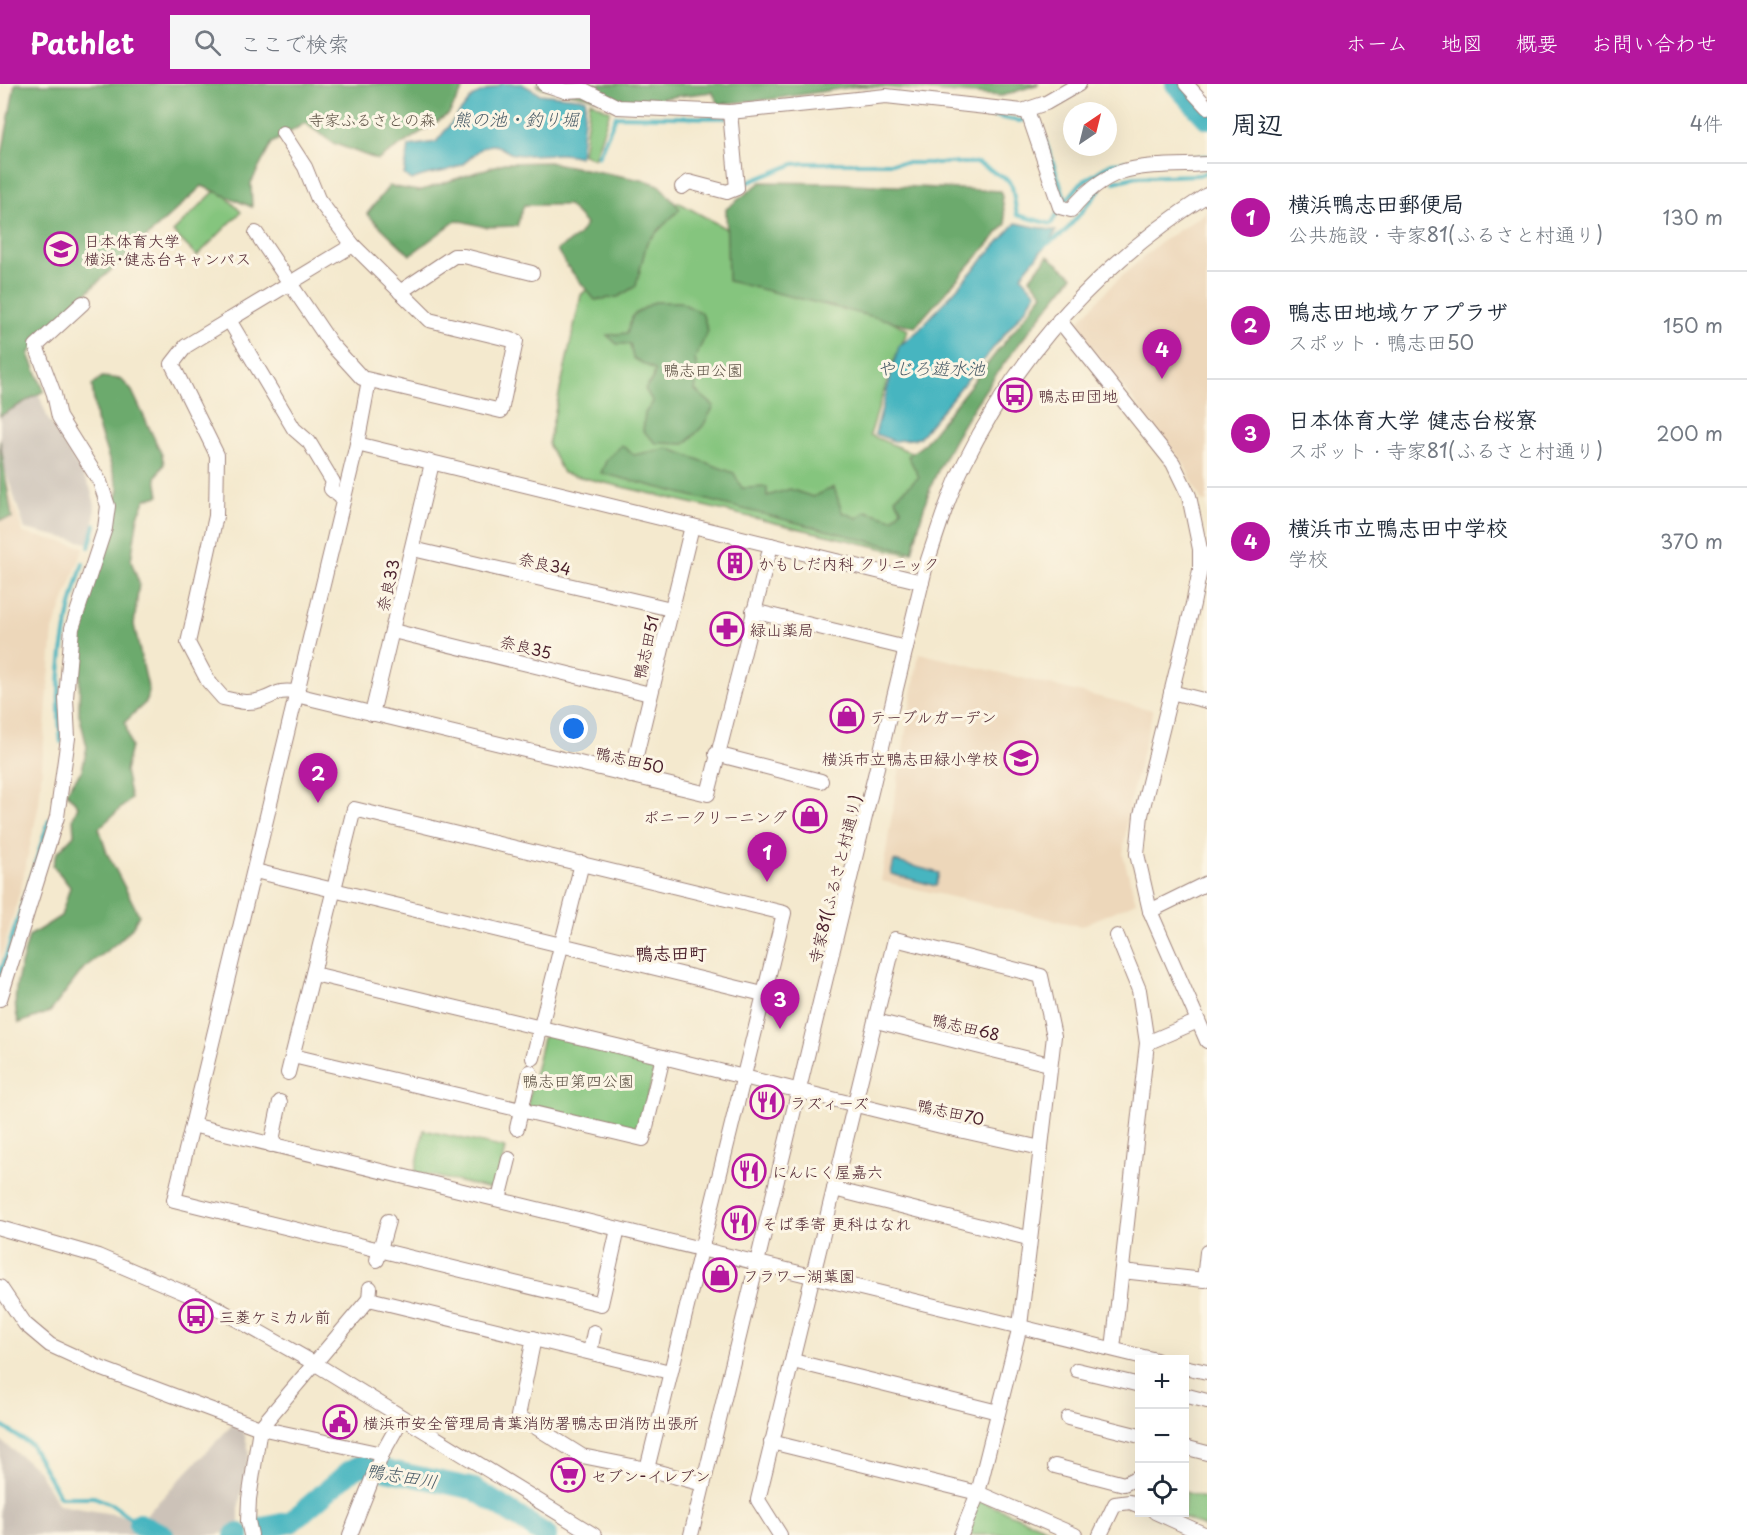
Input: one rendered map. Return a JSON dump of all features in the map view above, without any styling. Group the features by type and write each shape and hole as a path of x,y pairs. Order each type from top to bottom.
{"street":[{"path":"544,84 565,91 584,90 618,107 730,112 886,96 1027,110 1046,103 1079,84"},
{"path":"1186,84 1207,107"},
{"path":"1027,110 1060,207 1071,210 1095,184 1119,170 1207,164"},
{"path":"682,187 689,182 727,192 737,188 730,112"},
{"path":"256,233 331,344 362,378 501,411 516,341 429,320 353,245 318,199 305,167 283,133"},
{"name":"寺家81(ふるさと村通り)","path":"691,1535 922,582 948,501 966,460 993,410 1031,354 1059,320 1129,250 1207,195"},
{"path":"296,693 278,690 262,700 247,703 223,698 208,681 188,643 216,516 217,455 172,364 186,346 353,245"},
{"path":"400,292 454,256 464,256 532,273"},
{"path":"0,999 57,817 68,738 66,698 72,628 105,528 108,506 100,482 59,417 54,394 36,346 83,303"},
{"path":"229,320 294,429 309,442 333,482 331,489 342,498"},
{"path":"1059,320 1173,463 1189,496 1203,548 1193,604 1137,840 1137,854 1150,911 1207,1041"},
{"path":"369,380 357,444 342,498 255,871 174,1200 378,1256 600,1310 618,1229"},
{"path":"357,444 922,582"},
{"name":"奈良33","path":"372,714 432,463"},
{"name":"鴨志田51","path":"632,776 650,693 692,526"},
{"name":"鴨志田50","path":"296,693 372,714 708,794 716,754 771,545"},
{"name":"奈良34","path":"413,549 671,609"},
{"path":"753,611 906,648"},
{"name":"奈良35","path":"393,631 650,693"},
{"path":"1171,692 1207,701"},
{"path":"716,754 821,781"},
{"path":"288,1073 354,809 784,913 647,1469"},
{"path":"533,1058 582,863"},
{"path":"255,871 763,994"},
{"path":"1150,911 1207,883"},
{"path":"1113,1349 1147,1043 1139,990 1117,936"},
{"path":"780,1535 759,1500 771,1442 793,1361 895,939 1041,976 1054,1036 1028,1238 1020,1326 978,1493 961,1535"},
{"name":"鴨志田70","path":"314,974 541,1027 941,1126 1041,1148"},
{"name":"鴨志田68","path":"876,1021 1049,1064"},
{"path":"1147,1043 1198,1021"},
{"path":"293,1056 643,1139 663,1057"},
{"path":"517,1128 530,1072"},
{"path":"271,1145 280,1102"},
{"path":"192,1125 1139,1355"},
{"path":"499,1199 509,1159"},
{"path":"834,1189 1028,1238"},
{"path":"378,1256 388,1221"},
{"path":"0,1228 98,1256 206,1302 314,1363 594,1535"},
{"path":"1122,1271 1204,1280 1207,1252"},
{"path":"0,1287 25,1324 50,1345 100,1368 260,1428 378,1464"},
{"path":"250,1535 249,1499 260,1428 369,1293 670,1372"},
{"path":"590,1352 594,1332"},
{"path":"534,1338 518,1416 582,1456 647,1469 703,1484"},
{"path":"793,1361 998,1412"},
{"path":"1189,1368 1207,1372"},
{"path":"1077,1370 1135,1383"},
{"path":"1189,1396 1207,1401"},
{"path":"350,1535 378,1464 402,1418"},
{"path":"1068,1418 1135,1435"},
{"path":"771,1442 978,1493 1076,1535"},
{"path":"1189,1448 1207,1453"},
{"path":"1055,1466 1124,1484 1135,1478"},
{"path":"1100,1535 1115,1504 1130,1502 1135,1504"},
{"path":"1166,1517 1206,1535"}],"shaded area":[{"path":"1207,212 1207,501 1202,502 1183,462 1078,331 1079,321 1110,287 1158,244"},
{"path":"39,395 48,419 90,487 95,505 94,525 88,543 25,529 0,454 0,408"},
{"path":"0,460 23,533 84,547 53,630 39,804 21,887 0,963"},
{"name":"横浜市立鴨志田緑小学校","path":"919,653 1153,710 1129,805 1123,855 1136,902 1081,926 881,881"},
{"path":"233,1424 243,1428 249,1452 239,1504 239,1529 215,1535 0,1535 0,1440 38,1470 59,1505 142,1519"}],"green space":[{"name":"日本体育大学 横浜･健志台キャンパス","path":"15,84 466,84 449,114 378,160 333,143 305,123 272,143 251,183 252,207 202,186 44,332 29,354 44,391 0,416 0,165"},
{"path":"536,84 1039,84 1002,96 859,86 773,99 719,104 712,92 623,103 538,87"},
{"path":"590,101 610,111 594,159 583,154"},
{"path":"548,162 659,185 680,209 647,242 636,286 618,297 595,300 557,250 578,236 586,224 568,205 524,205 517,226 485,227 457,220 410,255 367,214 389,186 419,191 504,163"},
{"path":"761,182 1001,191 1006,224 915,327 728,281 726,209"},
{"path":"218,188 241,212 197,256 173,232"},
{"name":"鴨志田公園","path":"678,202 908,330 893,363 870,435 936,463 907,554 563,473 548,444 581,295"},
{"path":"1048,256 1073,276 998,372 964,423 931,486 912,552 601,473 607,459 622,445 634,455 668,448 734,473 742,488 767,487 767,496 790,489 813,497 834,487 842,512 857,518 866,511 893,519 901,509 895,498 919,477 908,456 923,445 1043,294 1030,278"},
{"path":"654,302 680,302 702,313 708,331 695,358 698,375 695,390 714,406 703,426 685,444 656,443 643,431 645,413 653,402 645,389 653,379 655,370 633,358 630,344 617,344 607,335 627,333 633,315"},
{"path":"102,377 121,379 132,391 164,464 156,477 159,496 146,499 138,516 131,561 139,583 134,625 149,692 146,702 125,722 131,747 125,771 131,799 99,828 107,853 139,915 132,928 118,942 84,968 50,1012 19,1023 16,1013 16,991 29,936 61,916 70,887 53,865 57,853 74,835 73,818 78,806 66,792 82,770 87,747 79,714 80,663 76,629 119,490 96,420 92,385"},
{"path":"0,440 12,518 0,520"},
{"name":"鴨志田第四公園","path":"549,1034 647,1057 655,1064 641,1129 634,1132 530,1108 528,1102 543,1038"},
{"path":"424,1130 505,1148 496,1190 415,1172"},
{"path":"1189,1493 1207,1499 1207,1528 1181,1517 1189,1517"},
{"path":"976,1499 1062,1535 961,1535"}],"water":[{"name":"熊の池・釣り堀","path":"502,84 522,84 540,94 586,99 580,157 564,154 514,154 493,145 484,147 455,168 412,180 404,175 409,146 436,142 473,96"},
{"name":"やじろ遊水池","path":"1016,223 1056,231 1021,276 1036,293 1027,307 919,438 894,441 875,434 899,346 918,331"},
{"path":"894,861 939,873 936,886 891,874"}],"waterway":[{"path":"1176,84 1207,118"},
{"path":"967,111 1019,121 1037,117 1066,201"},
{"path":"598,157 616,116 727,118"},
{"path":"1175,159 1207,156"},
{"path":"1066,201 1081,183 1112,163 1137,162"},
{"path":"744,184 794,164 978,163 1008,180 1012,186 1017,215 1051,224 1060,209"},
{"path":"1114,182 1135,177 1199,175 1207,172"},
{"path":"1039,249 1064,233 1100,190"},
{"path":"89,547 95,525"},
{"path":"61,742 59,695 62,651 83,563"},
{"path":"0,975 49,820"},
{"path":"0,1425 31,1445 60,1497 94,1497 111,1504 139,1524"},
{"name":"鴨志田川","path":"264,1528 291,1522 349,1472 362,1465 474,1489 546,1535"},
{"name":"鴨志田川","path":"139,1524 163,1535"},
{"name":"鴨志田川","path":"235,1535 239,1534"}],"place":[{"name":"日本体育大学 横浜･健志台キャンパス","path":"61,249"},
{"name":"横浜市立鴨志田中学校","path":"1162,379"},
{"name":"鴨志田団地","path":"1015,395"},
{"name":"かもしだ内科 クリニック","path":"735,563"},
{"name":"緑山薬局","path":"727,629"},
{"name":"テーブルガーデン","path":"847,716"},
{"name":"横浜市立鴨志田緑小学校","path":"1021,758"},
{"name":"鴨志田地域ケアプラザ","path":"318,803"},
{"name":"ポニークリーニング","path":"810,816"},
{"name":"横浜鴨志田郵便局","path":"767,882"},
{"name":"日本体育大学 健志台桜寮","path":"780,1029"},
{"name":"ラズィーズ","path":"767,1102"},
{"name":"にんにく屋嘉六","path":"749,1171"},
{"name":"そば季寄 更科はなれ","path":"739,1223"},
{"name":"フラワー湖葉園","path":"720,1275"},
{"name":"三菱ケミカル前","path":"196,1316"},
{"name":"横浜市安全管理局青葉消防署鴨志田消防出張所","path":"340,1422"},
{"name":"セブン-イレブン","path":"568,1475"}],"district":[{"name":"鴨志田町","path":"671,952"}],"park label":[{"name":"寺家ふるさとの森","path":"372,119"}]}
